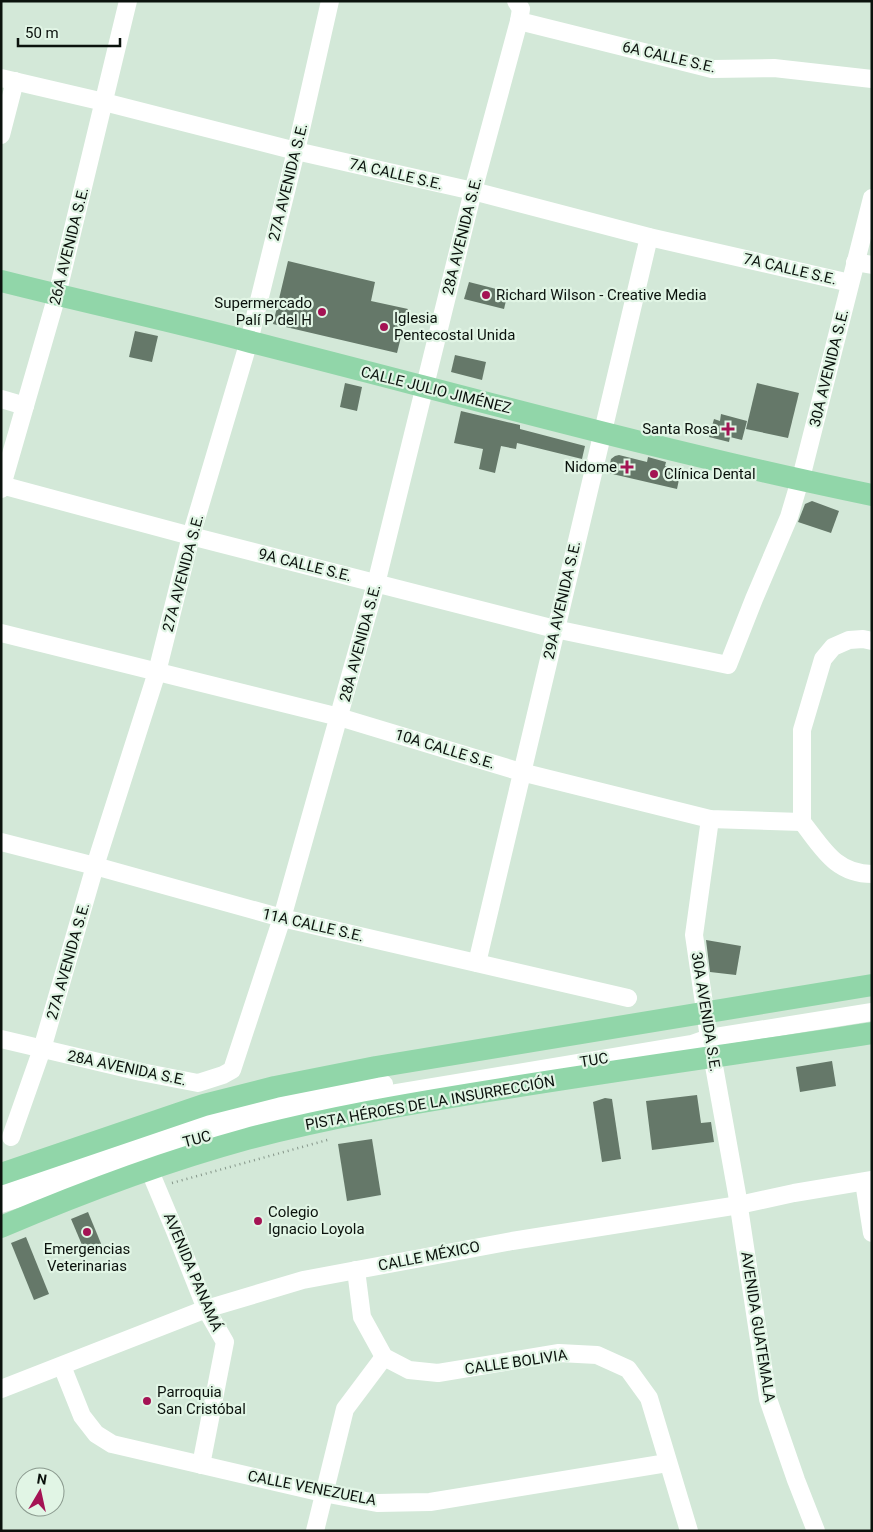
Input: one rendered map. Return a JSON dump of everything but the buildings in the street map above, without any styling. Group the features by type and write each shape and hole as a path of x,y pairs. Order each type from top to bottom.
{"main road":[{"name":"CALLE JULIO JIMÉNEZ","path":"1,281 249,341 602,432 800,480 872,495"},
{"name":"PISTA HÉROES DE LA INSURRECCIÓN","path":"1,1227 90,1190 153,1178 246,1139 400,1105 555,1080 872,984"},
{"name":"PISTA HÉROES DE LA INSURRECCIÓN","path":"1,1174 204,1105 275,1087 376,1066 709,1034 872,1032"}],"street":[{"name":"26A AVENIDA S.E.","path":"2,486 58,295 128,1"},
{"name":"27A AVENIDA S.E.","path":"11,1137 42,1049 95,866 157,672 191,536 249,341 296,151 330,1"},
{"path":"516,1 520,9 519,21"},
{"name":"6A CALLE S.E.","path":"519,21 712,69 774,68 872,79"},
{"name":"28A AVENIDA S.E.","path":"1,1039 198,1083 232,1070 282,918 376,584 473,191 519,21"},
{"name":"7A CALLE S.E.","path":"8,80 104,102 296,151 473,191 649,237 850,283"},
{"path":"1,134 8,80"},
{"name":"30A AVENIDA S.E.","path":"728,665 789,517 850,283 863,264 872,198"},
{"name":"29A AVENIDA S.E.","path":"476,963 649,237"},
{"path":"1,399 25,406"},
{"name":"9A CALLE S.E.","path":"2,486 555,629 728,665"},
{"name":"10A CALLE S.E.","path":"1,633 339,717 521,772 710,819 802,822"},
{"path":"872,641 863,639 848,640 833,647 823,659 802,730 802,822 833,862 852,871 872,874"},
{"name":"30A AVENIDA S.E.","path":"710,819 694,935 739,1205"},
{"name":"11A CALLE S.E.","path":"1,842 282,918 628,998"},
{"name":"TUC","path":"1,1190 49,1171 172,1130 313,1093 449,1076 658,1043 872,1002"},
{"name":"TUC","path":"1,1204 52,1188 110,1165 275,1118 391,1094 692,1044 709,1034 872,1012"},
{"name":"AVENIDA PANAMÁ","path":"153,1178 206,1309 225,1342 201,1465"},
{"path":"868,1181 872,1233"},
{"name":"CALLE MÉXICO","path":"1,1389 206,1309 303,1280 512,1240 739,1205 794,1193 868,1181"},
{"name":"AVENIDA GUATEMALA","path":"739,1205 768,1399 816,1531"},
{"path":"315,1531 344,1409 384,1357 362,1318 356,1270"},
{"name":"CALLE BOLIVIA","path":"384,1357 409,1370 438,1374 559,1353 596,1355 628,1369 649,1398 689,1531"},
{"name":"CALLE VENEZUELA","path":"62,1366 82,1416 96,1434 112,1444 323,1493 377,1503 430,1502 667,1463"}],"path":[{"path":"153,1178 335,1138"}],"place":[{"name":"Richard Wilson - Creative Media","path":"486,295"},
{"name":"Supermercado Palí P del H","path":"322,312"},
{"name":"Iglesia Pentecostal Unida","path":"384,327"},
{"name":"Santa Rosa","path":"728,429"},
{"name":"Nidome","path":"627,467"},
{"name":"Clínica Dental","path":"654,474"},
{"name":"Colegio Ignacio Loyola","path":"258,1221"},
{"name":"Emergencias Veterinarias","path":"87,1232"},
{"name":"Parroquia San Cristóbal","path":"147,1401"}]}
